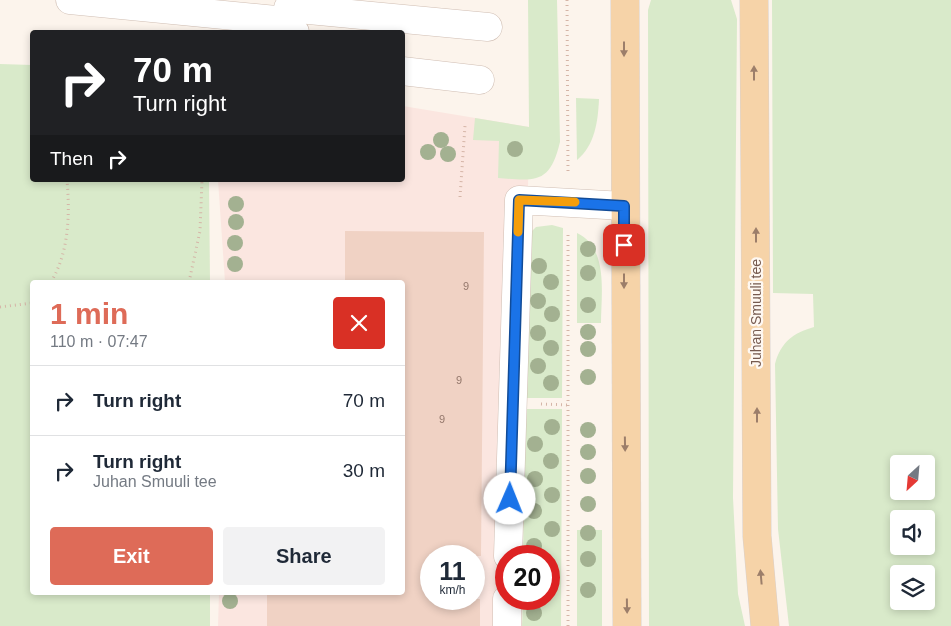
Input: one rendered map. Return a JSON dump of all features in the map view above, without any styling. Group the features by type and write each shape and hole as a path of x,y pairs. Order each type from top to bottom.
{"main road":[{"path":"624,0 627,626"},
{"name":"Juhan Smuuli tee","path":"754,0 757,536 766,626"}],"lane":[{"path":"70,0 488,28"},
{"path":"405,71 480,80"},
{"path":"508,545 519,200 568,201 624,206"},
{"path":"506,626 507,610"}],"path":[{"path":"567,0 568,626"},
{"path":"460,197 464,126"},
{"path":"52,280 60,267 70,214 67,182"},
{"path":"189,280 200,231 202,182"},
{"path":"0,307 30,303"}],"shaded area":[{"path":"405,106 529,127 522,545 495,545 495,610 521,610 521,626 218,626 219,595 405,595 405,280 225,280 218,182 405,182"}],"green space":[{"path":"528,0 557,0 560,142 551,166 540,177 522,180 498,178 499,141 473,140 475,118 529,127"},
{"path":"651,0 731,0 737,19 733,498 738,594 745,626 649,626 648,10"},
{"path":"772,0 951,0 951,626 789,626 778,529 775,364 784,344 789,339 800,332 814,327 813,294 773,293"},
{"path":"0,64 30,65 30,182 209,182 210,280 30,280 30,595 210,595 210,626 0,626"},
{"path":"576,98 599,99 598,116 592,140 577,160"},
{"path":"552,225 563,228 562,398 525,398 530,233 536,227"},
{"path":"577,233 587,240 594,249 599,261 602,286 601,323 577,323"},
{"path":"525,409 562,409 561,626 522,626 523,610 560,610 560,545 523,545"},
{"path":"577,530 602,530 602,626 577,626"}],"building":[{"path":"345,231 484,232 481,545 420,545 420,610 480,610 480,626 267,626 267,595 405,595 405,280 345,280"}],"slow traffic":[{"path":"518,232 519,200 575,202"}],"route":[{"path":"510,499 519,200 568,201 624,206 624,245"}]}
